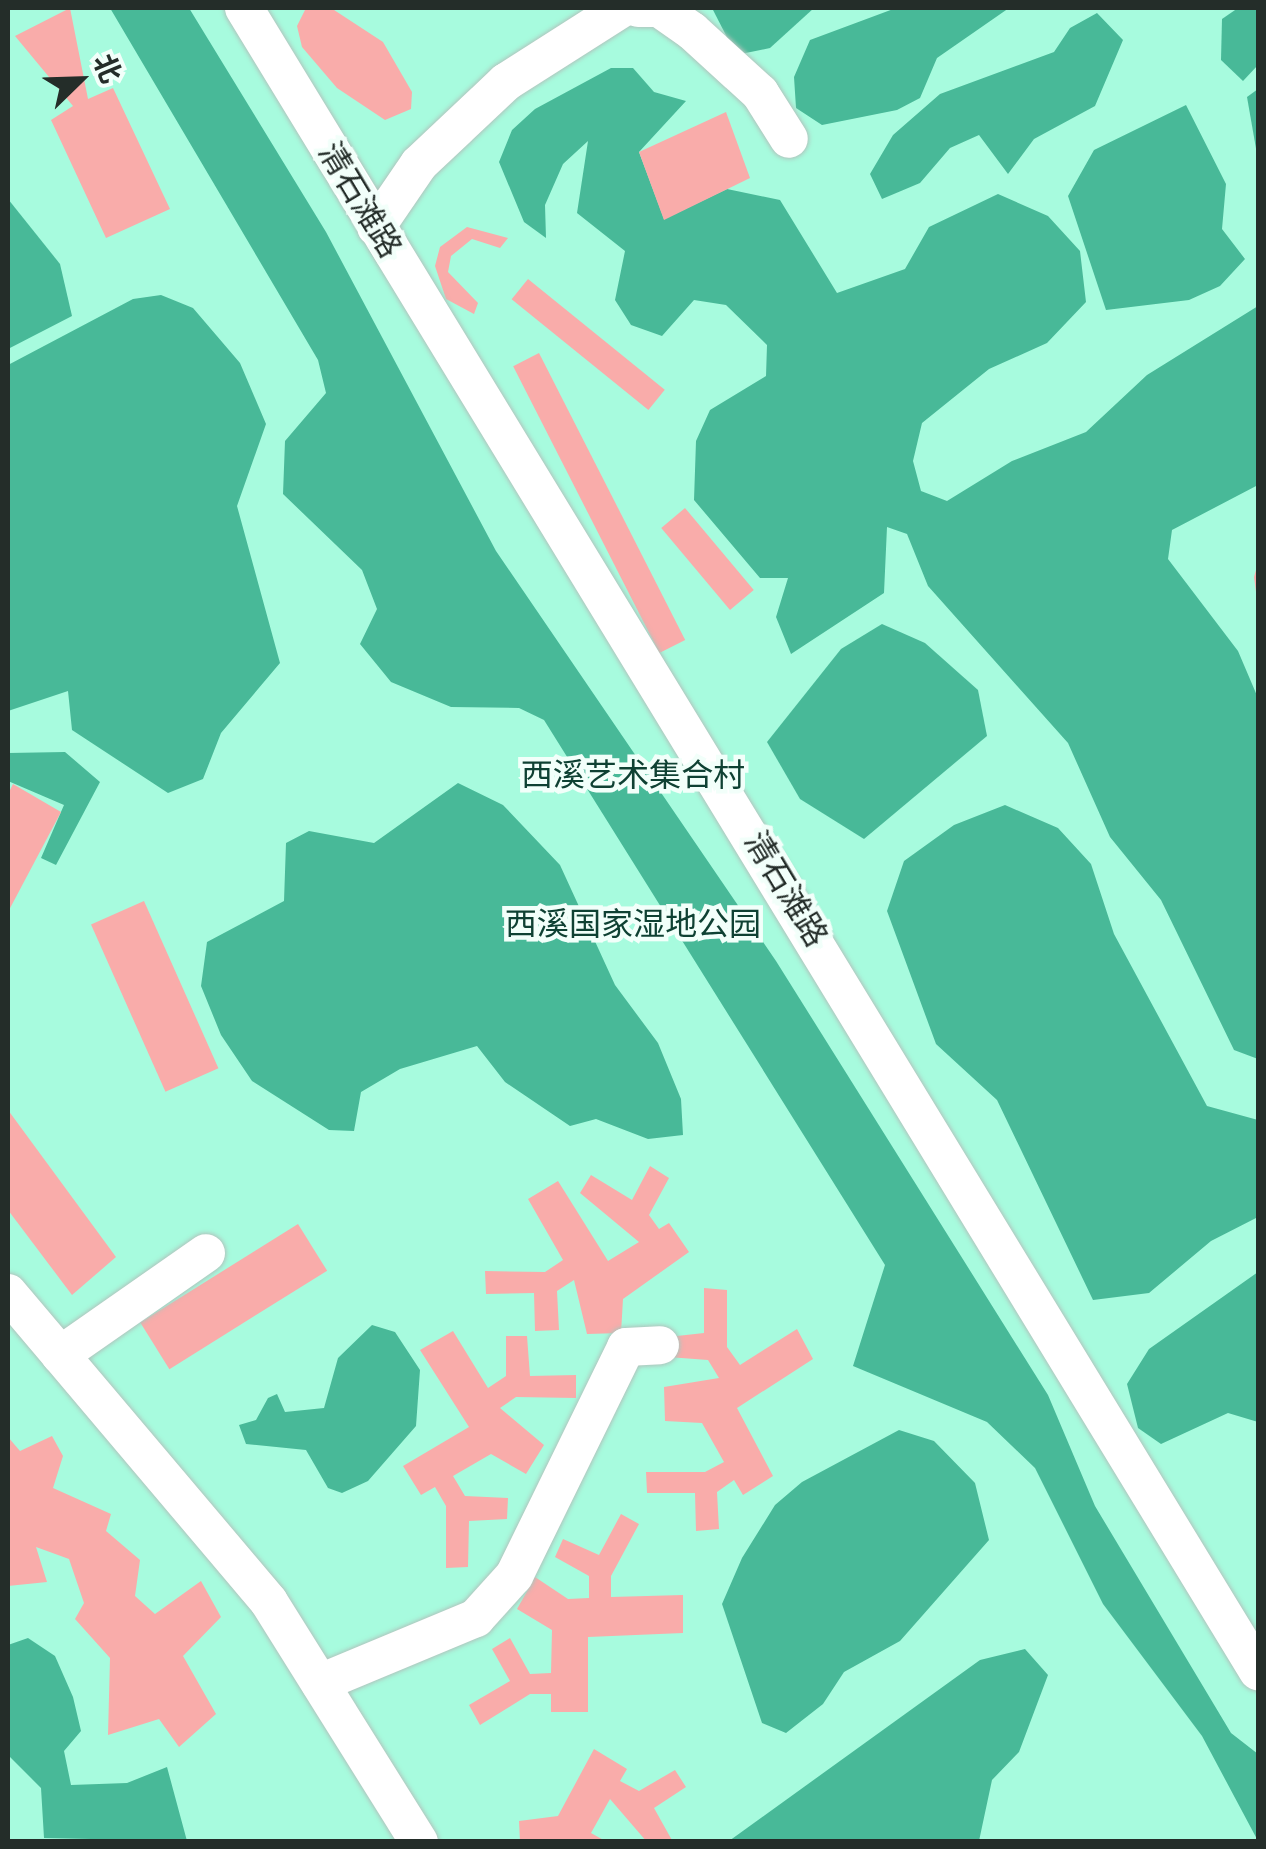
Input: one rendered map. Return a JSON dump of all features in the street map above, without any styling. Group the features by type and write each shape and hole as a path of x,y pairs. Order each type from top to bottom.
{"street":[{"name":"清石滩路","path":"244,8 1258,1671"},
{"path":"376,227 420,164 506,82 622,8"},
{"path":"638,8 659,8 692,31 760,92 789,139"},
{"path":"60,1355 206,1253"},
{"path":"8,1293 60,1355 226,1577 320,1683 417,1839"},
{"path":"320,1683 476,1618 514,1576 626,1347 660,1345"}],"green space":[{"name":"西溪国家湿地公园","path":"8,8 1258,8 1258,1842 8,1842"}],"shaded area":[{"path":"110,8 189,8 326,232 496,551 776,961 1048,1395 1095,1506 1231,1733 1258,1754 1258,1841 1202,1736 1103,1604 1035,1468 987,1422 853,1366 885,1265 544,720 519,708 451,707 391,682 360,644 377,609 362,570 283,494 285,441 326,393 318,360"},
{"path":"712,8 814,8 770,48 736,55"},
{"path":"896,8 1009,8 937,58 920,98 897,110 822,125 796,108 794,77 810,40"},
{"path":"1238,8 1258,8 1258,65 1243,81 1221,60 1222,19"},
{"path":"1097,13 1123,40 1095,106 1034,139 1008,174 979,135 950,148 920,183 882,199 870,174 893,135 940,94 1054,52 1070,28"},
{"path":"611,68 633,68 654,92 686,101 639,152 664,219 727,189 780,200 837,293 905,269 929,227 998,194 1048,216 1080,251 1086,302 1047,343 989,369 922,423 913,461 921,491 947,501 1012,461 1086,432 1147,375 1258,306 1258,485 1172,530 1168,559 1238,651 1258,698 1258,1059 1234,1050 1161,900 1110,837 1068,743 928,586 907,534 887,527 884,593 791,654 776,617 788,578 760,578 694,500 696,441 710,410 766,376 767,345 726,305 694,300 662,336 631,325 615,300 625,251 577,213 588,141 563,164 545,205 546,238 524,222 499,162 512,130 535,109"},
{"path":"1258,89 1258,160 1247,97"},
{"path":"1186,105 1226,184 1222,229 1245,259 1220,286 1189,300 1106,310 1068,196 1094,150"},
{"path":"8,199 60,264 72,316 8,349"},
{"path":"161,295 193,308 240,363 266,424 237,506 280,663 221,733 203,779 168,793 72,730 68,691 8,711 8,365 133,299"},
{"path":"882,624 925,643 978,690 987,736 864,839 800,799 767,742 841,649"},
{"path":"65,752 100,782 56,865 41,858 64,805 8,781 8,753"},
{"path":"458,783 503,805 560,865 615,985 658,1043 681,1099 683,1135 648,1139 596,1119 570,1126 505,1082 477,1046 400,1069 361,1092 354,1131 329,1130 252,1081 221,1035 201,986 207,942 284,901 286,843 309,831 374,843"},
{"path":"1005,805 1058,828 1091,864 1114,934 1207,1106 1258,1120 1258,1217 1211,1241 1149,1293 1093,1300 997,1100 936,1044 887,911 904,861 954,825"},
{"path":"1258,1272 1258,1422 1228,1413 1161,1444 1138,1428 1127,1384 1149,1349"},
{"path":"372,1325 395,1332 420,1370 416,1426 368,1481 342,1493 328,1488 306,1450 246,1444 239,1425 256,1420 268,1398 277,1394 285,1412 324,1408 338,1358"},
{"path":"899,1430 934,1441 975,1483 989,1540 900,1641 844,1672 823,1704 786,1733 762,1723 722,1604 742,1558 775,1505 802,1482"},
{"path":"28,1638 55,1656 73,1697 81,1731 64,1751 71,1785 127,1783 167,1767 187,1841 44,1838 41,1788 8,1755 8,1645"},
{"path":"1025,1649 1048,1675 1019,1752 992,1780 979,1841 729,1841 980,1660"}],"building":[{"path":"70,8 88,99 113,88 170,209 106,238 51,120 73,106 15,36"},
{"path":"306,8 331,8 383,42 412,92 411,109 385,120 337,88 302,47 297,26"},
{"path":"726,112 750,178 664,220 639,152"},
{"path":"467,227 508,238 500,248 472,239 451,256 448,272 478,303 474,314 446,299 435,266 440,247"},
{"path":"528,279 665,390 648,410 512,299"},
{"path":"539,353 685,640 659,653 513,366"},
{"path":"685,508 754,590 730,610 661,528"},
{"path":"1258,563 1258,592 1256,592 1254,577"},
{"path":"13,784 61,812 8,912 8,794"},
{"path":"144,901 218,1068 165,1092 91,925"},
{"path":"8,1110 116,1257 72,1295 8,1210"},
{"path":"650,1166 669,1178 649,1215 659,1229 669,1223 689,1252 623,1299 621,1333 587,1334 574,1280 557,1291 559,1330 535,1331 534,1293 486,1294 485,1271 545,1272 563,1260 528,1199 558,1181 608,1261 639,1242 580,1193 591,1175 632,1200"},
{"path":"298,1224 327,1271 169,1369 140,1323"},
{"path":"704,1288 727,1290 727,1347 740,1365 797,1329 813,1359 737,1408 773,1476 743,1495 734,1480 717,1492 719,1529 696,1531 695,1493 647,1493 646,1472 705,1472 724,1462 702,1423 665,1421 664,1387 719,1378 708,1360 668,1357 668,1337 704,1333"},
{"path":"453,1331 488,1388 506,1376 506,1336 527,1336 530,1376 576,1375 576,1398 516,1397 500,1408 544,1445 526,1474 491,1454 453,1476 465,1496 508,1498 507,1519 469,1521 468,1567 446,1568 446,1506 435,1487 421,1495 403,1466 469,1427 420,1350"},
{"path":"52,1436 63,1456 53,1488 111,1514 106,1531 140,1560 135,1596 155,1614 201,1581 221,1617 183,1656 216,1714 179,1747 159,1719 108,1735 110,1658 75,1619 84,1603 69,1559 36,1547 47,1582 8,1586 8,1437 20,1451"},
{"path":"621,1514 639,1524 611,1576 611,1597 683,1595 683,1633 588,1637 588,1712 551,1712 551,1694 530,1694 480,1725 469,1705 510,1681 492,1649 510,1638 530,1674 551,1673 552,1630 517,1609 535,1577 568,1599 589,1598 589,1576 555,1557 563,1539 599,1555"},
{"path":"594,1749 627,1769 620,1781 639,1791 675,1770 686,1787 654,1808 673,1842 647,1842 610,1799 591,1833 607,1842 520,1842 519,1821 558,1816"}],"park label":[{"name":"西溪艺术集合村","path":"633,775"}]}
